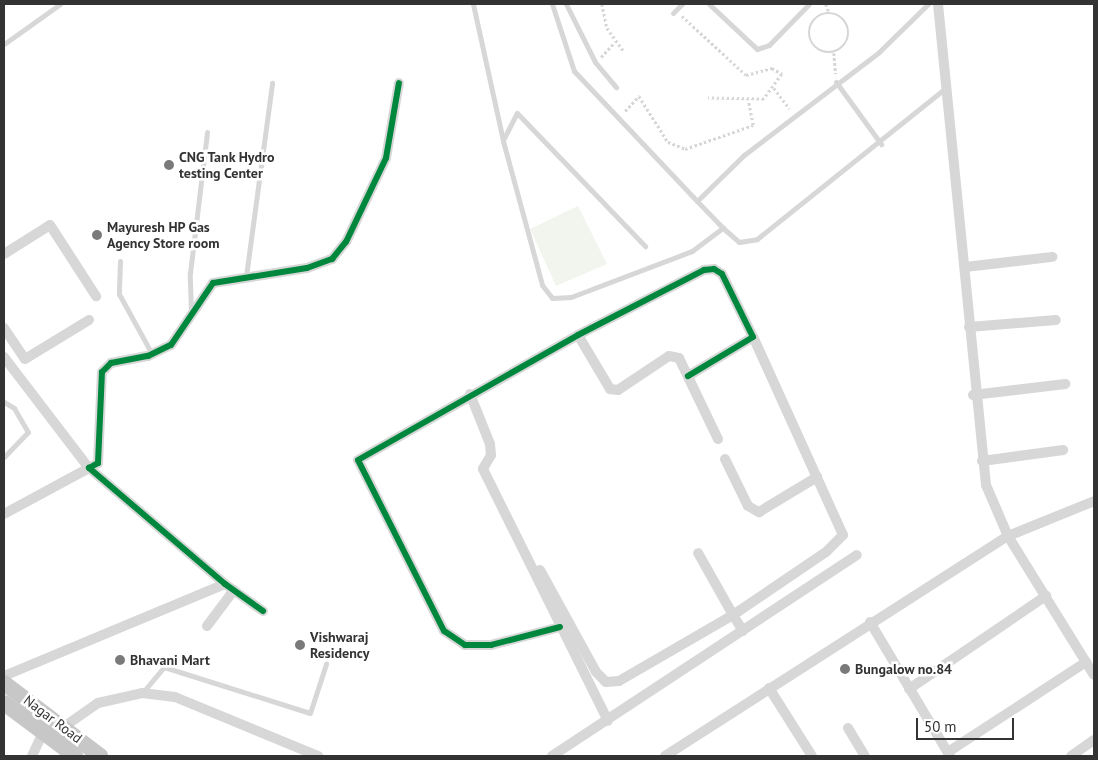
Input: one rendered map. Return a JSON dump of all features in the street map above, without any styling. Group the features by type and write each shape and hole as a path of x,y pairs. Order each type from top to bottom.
{"highway":[{"name":"Nagar Road","path":"4,683 65,726 100,756"},
{"name":"Nagar Road","path":"4,703 75,756"}],"street":[{"path":"938,4 944,89 965,267 973,396 982,461 990,500 1008,536 1094,675"},
{"path":"4,514 98,463 105,366 152,354 177,338 213,282 318,265 332,259 346,242 386,158 399,83"},
{"path":"4,254 50,225 96,296"},
{"path":"965,267 1052,257"},
{"path":"540,570 583,651 606,682 619,681 733,615 826,552 843,535 754,337 722,274 714,269 578,335 364,454 358,460 360,469 444,631 465,645 492,645 560,627"},
{"path":"4,328 25,359 89,320"},
{"path":"969,327 1056,320"},
{"path":"578,335 610,389 618,390 674,356 688,376 718,439"},
{"path":"688,376 754,337"},
{"path":"4,357 89,468 225,584 263,611"},
{"path":"973,396 1066,384"},
{"path":"470,394 490,444 483,469 608,721"},
{"path":"982,461 1064,450"},
{"path":"725,459 748,506 759,512 817,477"},
{"path":"669,755 870,622 1008,536 1094,501"},
{"path":"698,553 743,632"},
{"path":"552,756 608,721 857,555"},
{"path":"4,676 225,584"},
{"path":"207,626 234,590"},
{"path":"909,689 1046,596"},
{"path":"870,622 949,754 1086,662"},
{"path":"769,688 812,756"},
{"path":"65,726 98,703 142,692 175,697 318,756"},
{"path":"848,728 865,756"},
{"path":"32,756 43,732"},
{"path":"1071,756 1094,740"}],"lane":[{"path":"4,44 60,4"},
{"path":"473,4 503,141 542,285 552,298 571,297 692,251 723,228"},
{"path":"552,4 574,71 723,228 739,242 757,239 881,144 944,89"},
{"path":"566,4 595,62 616,87"},
{"path":"673,13 682,4"},
{"path":"709,4 757,49 769,45 809,4"},
{"path":"697,201 794,114 879,52 928,4"},
{"path":"836,82 881,144"},
{"path":"246,276 272,83"},
{"path":"503,141 517,113 645,246"},
{"path":"191,314 190,273 207,132"},
{"path":"120,261 120,294 152,354"},
{"path":"4,402 14,408 28,432 4,457"},
{"path":"142,692 164,667 310,713 326,664"}],"path":[{"path":"602,4 607,28 624,51"},
{"path":"826,4 829,12 842,17 849,28 845,47 834,53 816,48 809,37 812,23 829,12"},
{"path":"673,13 685,17 746,75 772,68 782,74 764,100 708,98"},
{"path":"595,62 616,42"},
{"path":"834,53 836,82"},
{"path":"774,88 794,114"},
{"path":"625,111 639,96 668,142 685,149 753,125 748,100"}],"shaded area":[{"path":"578,206 607,264 556,286 530,229"}],"cycle path":[{"path":"263,611 225,584 89,468 98,463 102,372 111,363 148,356 171,345 213,283 307,268 332,259 346,242 386,158 399,83"},
{"path":"560,627 491,645 465,645 444,631 358,460 578,335 704,270 714,269 722,274 753,337 688,376"}],"place":[{"name":"CNG Tank Hydro testing Center","path":"169,165"},
{"name":"Mayuresh HP Gas Agency Store room","path":"97,235"},
{"name":"Vishwaraj Residency","path":"300,645"},
{"name":"Bhavani Mart","path":"120,660"},
{"name":"Bungalow no.84","path":"845,669"}]}
